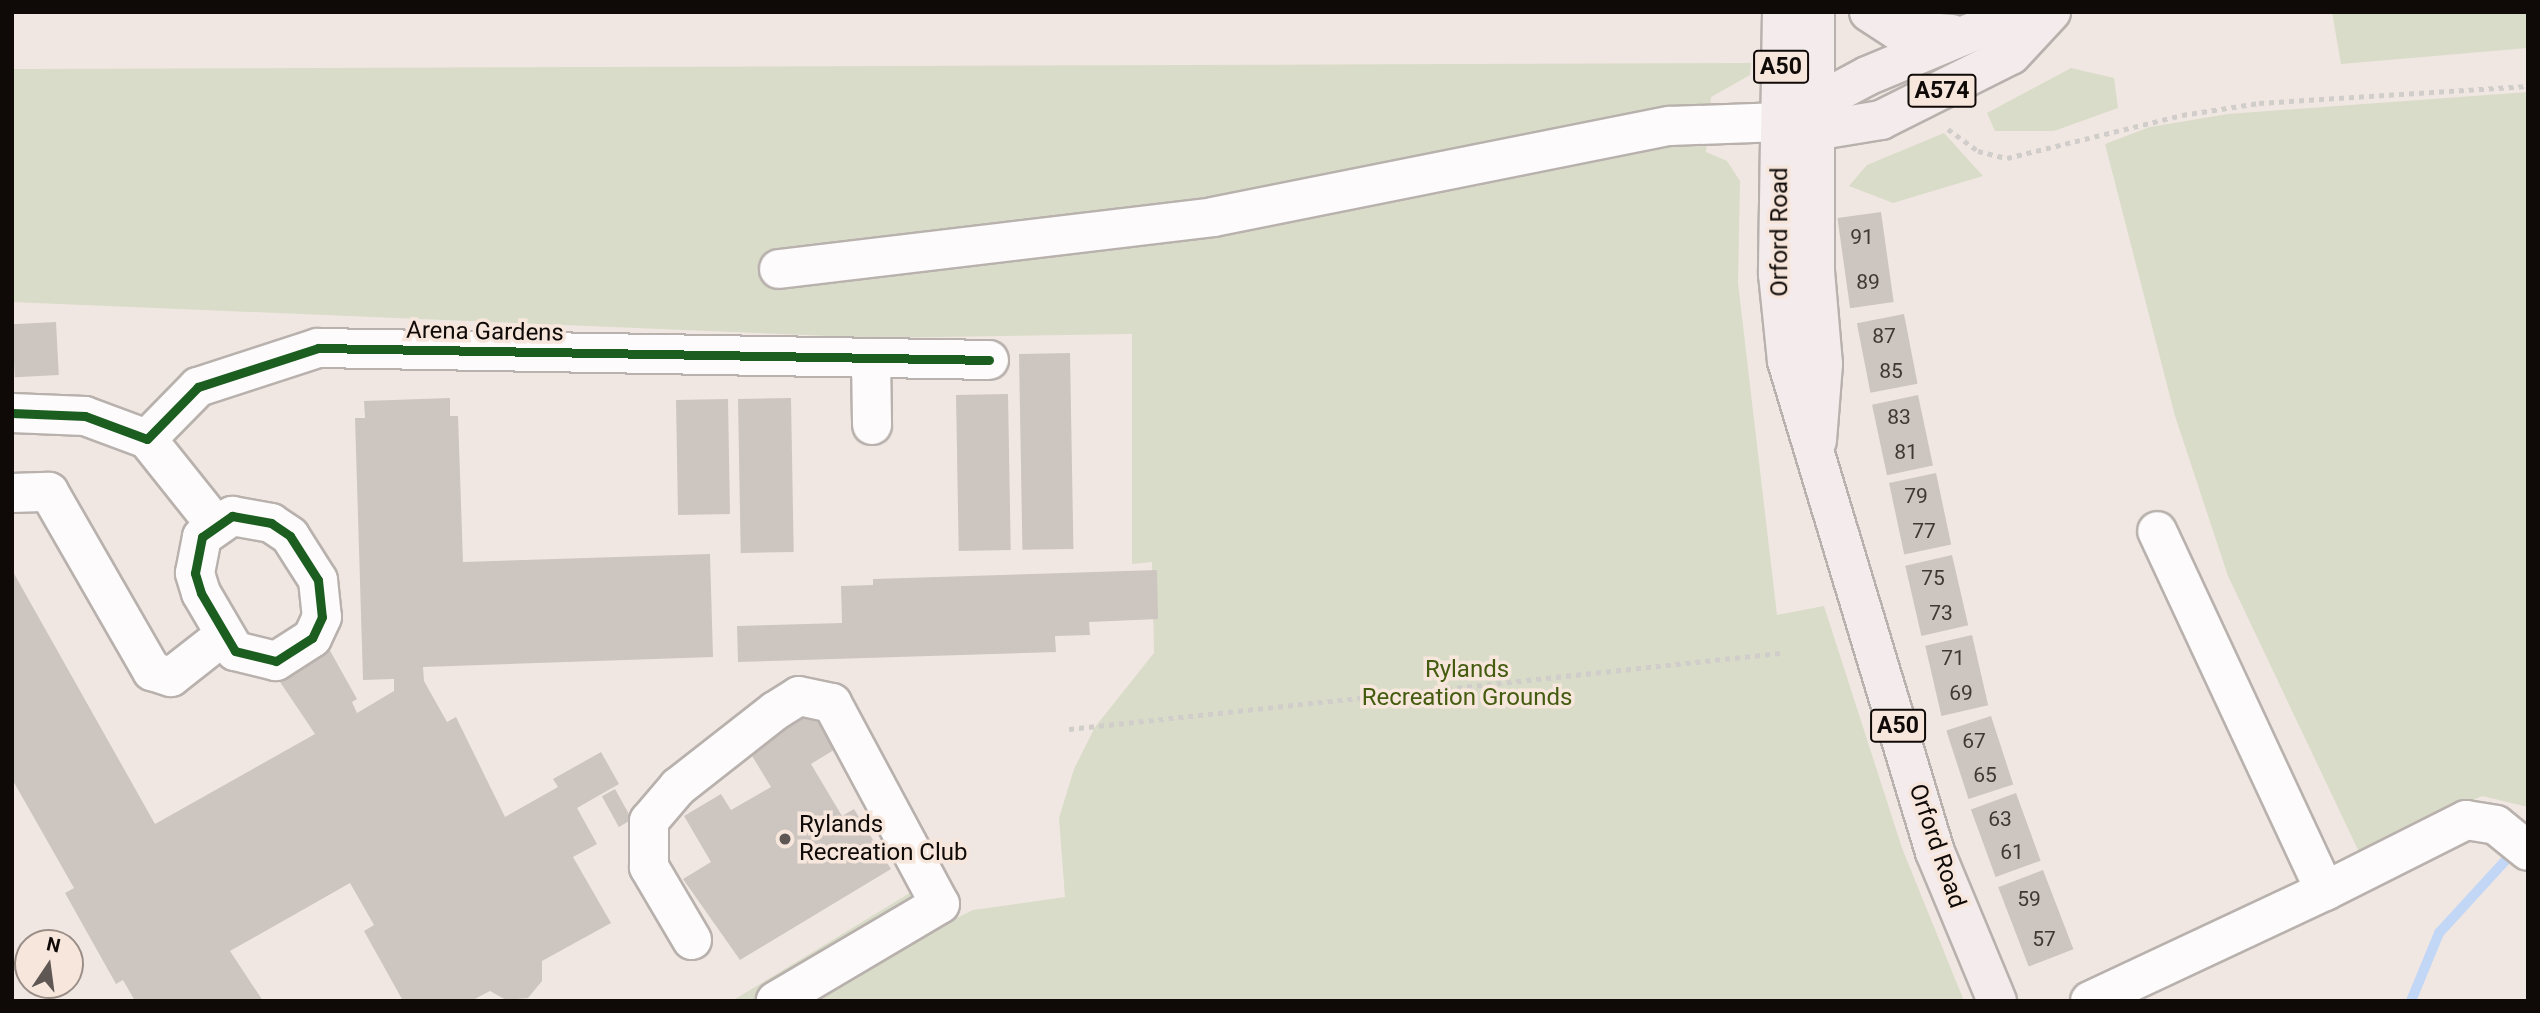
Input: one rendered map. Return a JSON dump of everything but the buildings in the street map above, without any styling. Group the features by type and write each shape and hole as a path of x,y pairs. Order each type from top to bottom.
{"main road":[{"name":"Orford Road","path":"1782,12 1803,119 1823,364 1816,446 1935,852 1997,1001"},
{"name":"Orford Road","path":"1803,119 1815,12"},
{"name":"A574","path":"1869,12 1905,32 1964,33"},
{"name":"A574","path":"1803,119 1964,33 2021,12"},
{"name":"A574","path":"1803,119 1881,120 2011,55 2052,12"}],"street":[{"path":"779,269 1213,217 1670,126 1803,119"},
{"name":"Arena Gardens","path":"146,439 198,387 318,348 989,360"},
{"path":"871,358 872,425"},
{"path":"12,413 85,416 146,439 214,523"},
{"path":"12,493 49,492 152,671 172,677 222,637"},
{"path":"232,516 271,523 290,536 323,598 312,638 276,661 256,660 222,637 195,573 202,537 214,523 232,516"},
{"path":"2157,531 2325,891"},
{"path":"692,940 649,867 649,821 678,787 775,711 799,696 832,703 940,904 776,1001"},
{"path":"2090,1001 2325,891 2466,820 2485,821 2521,845"}],"path":[{"path":"1935,130 1947,129 1978,150 2007,158 2182,114 2259,103 2528,86"},
{"path":"1069,729 1780,653"}],"green space":[{"path":"2332,12 2528,12 2528,48 2341,64"},
{"name":"Rylands Recreation Grounds","path":"1751,63 1750,75 1711,97 1706,152 1727,161 1740,181 1738,283 1777,615 1824,606 1902,848 1964,1001 732,1001 913,891 936,928 973,910 1065,897 1059,818 1074,769 1095,727 1154,653 1152,562 1132,564 1132,334 876,338 12,302 12,69"},
{"path":"2071,68 2114,78 2118,108 2054,131 1995,131 1987,113"},
{"path":"2528,92 2528,807 2482,796 2360,854 2228,576 2175,416 2105,144 2150,127 2228,114"},
{"path":"1944,133 1983,176 1893,203 1849,186 1867,165"}],"waterway":[{"path":"2411,1001 2439,933 2515,850"}],"cycle path":[{"path":"12,413 85,416 147,439 198,387 318,348 989,360"},
{"path":"232,516 271,523 290,536 318,580 322,617 312,638 276,661 235,651 201,593 195,573 202,537 232,516"}],"place":[{"name":"Rylands Recreation Club","path":"785,839"}]}
